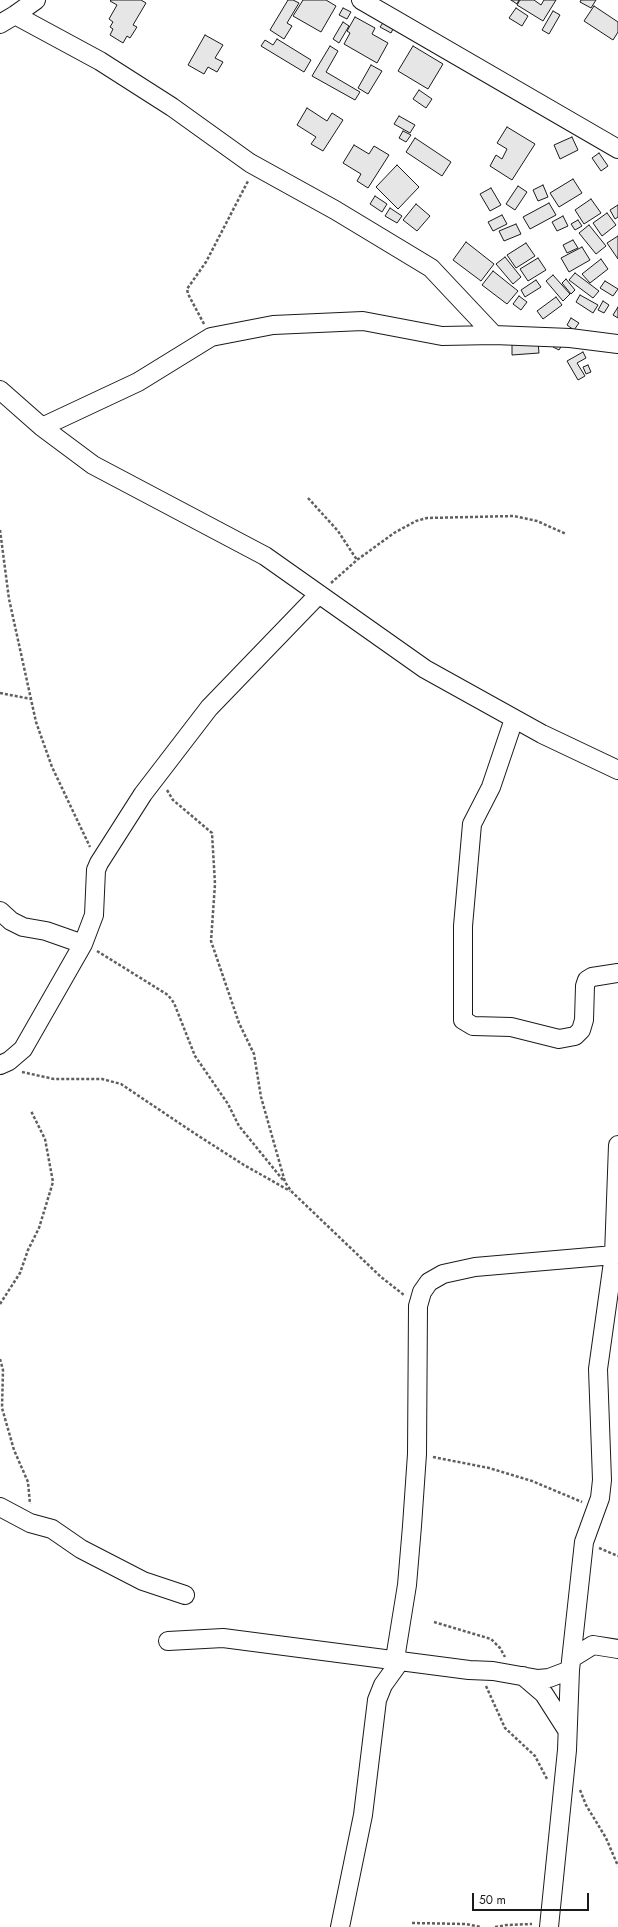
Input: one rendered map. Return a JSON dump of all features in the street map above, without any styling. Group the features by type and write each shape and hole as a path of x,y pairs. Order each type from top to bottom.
{"street":[{"path":"36,0 8,20 124,75 172,107 250,163 335,210 431,268 494,335"},
{"path":"368,2 618,150"},
{"path":"42,427 144,379 211,337 273,325 349,321 377,322 442,336 494,335 570,338 618,344"},
{"path":"0,390 42,427 93,465 265,556 425,669 542,734 618,770"},
{"path":"0,1065 9,1061 22,1049 83,944 94,915 96,870 143,794 209,708 319,594"},
{"path":"514,719 491,787 472,824 463,926 462,1020 473,1026 511,1027 559,1039 575,1036 581,1030 584,1020 585,986 587,980 592,977 618,973"},
{"path":"0,911 11,921 22,927 46,932 83,944"},
{"path":"549,1926 561,1804 571,1664 584,1542 600,1498 602,1480 598,1369 614,1255 618,1145"},
{"path":"340,1927 363,1815 377,1700 383,1685 398,1660 408,1585 417,1454 418,1306 425,1287 429,1282 443,1274 475,1267 614,1255"},
{"path":"0,1507 16,1517 38,1526 52,1529 81,1549 143,1581 185,1595"},
{"path":"168,1641 223,1638 543,1679 571,1664 594,1644 618,1649"},
{"path":"518,1675 544,1694 567,1730"}],"path":[{"path":"211,337 188,294 187,289 206,262 243,191 247,181 250,163"},
{"path":"308,498 338,531 357,560"},
{"path":"319,594 357,560 394,533 416,521 427,518 514,516 537,521 566,534"},
{"path":"0,530 9,599 36,722 52,767 84,837 99,863"},
{"path":"0,692 31,699"},
{"path":"163,768 167,789 173,800 212,834 215,884 211,941 239,1023 255,1058 261,1097 285,1182"},
{"path":"83,944 108,957 168,995 174,1003 196,1056 228,1104 239,1126 291,1191 381,1277 418,1306"},
{"path":"20,1072 54,1079 102,1078 121,1084 249,1168 291,1191"},
{"path":"0,1304 20,1273 28,1250 39,1228 53,1182 45,1140 31,1111"},
{"path":"0,1359 3,1370 2,1408 14,1450 28,1482 30,1506 38,1526"},
{"path":"417,1454 489,1468 532,1481 581,1502 587,1503 600,1498"},
{"path":"434,1622 491,1639 500,1648 518,1675"},
{"path":"478,1670 505,1728 535,1756 561,1804"},
{"path":"579,1787 586,1805 606,1838 618,1866"},
{"path":"412,1923 466,1924 482,1927"},
{"path":"495,1927 506,1924 549,1926"}],"building":[{"path":"141,0 146,3 133,25 137,27 130,38 127,36 123,43 110,35 113,29 110,27 113,22 109,19 117,5 110,1"},
{"path":"288,0 293,0 299,3 287,23 292,26 284,39 270,30"},
{"path":"303,0 326,0 336,6 321,32 293,16"},
{"path":"511,0 519,0 517,4"},
{"path":"520,0 534,0 541,5 544,0 556,0 543,21 517,5"},
{"path":"581,0 596,0 591,8 580,2"},
{"path":"594,6 618,22 618,32 613,40 584,21"},
{"path":"343,8 351,12 347,19 339,15"},
{"path":"516,8 528,16 522,26 509,18"},
{"path":"553,11 560,15 549,34 542,30"},
{"path":"355,17 375,28 372,34 388,43 377,63 344,44 350,33 347,31"},
{"path":"385,20 395,25 391,33 380,27"},
{"path":"343,22 349,26 339,43 333,39"},
{"path":"205,35 223,45 215,58 223,62 217,72 208,67 204,74 188,65"},
{"path":"277,39 311,60 304,72 261,46 265,40 273,45"},
{"path":"330,46 338,51 326,72 360,92 355,100 312,76"},
{"path":"413,46 443,64 428,89 398,71"},
{"path":"371,65 382,71 368,94 358,88"},
{"path":"419,90 432,99 426,108 413,99"},
{"path":"307,108 327,121 332,113 343,120 323,151 311,144 316,137 297,125"},
{"path":"399,116 415,125 410,133 394,124"},
{"path":"507,127 535,144 512,180 490,166 496,155 502,159 507,149 497,143"},
{"path":"403,131 411,135 406,142 399,138"},
{"path":"572,137 578,150 560,159 554,145"},
{"path":"415,138 451,162 442,176 406,152"},
{"path":"354,145 369,154 374,146 389,155 368,188 357,181 361,174 343,163"},
{"path":"599,153 608,166 601,171 592,158"},
{"path":"397,165 419,187 398,209 376,187"},
{"path":"573,179 582,193 559,207 550,193"},
{"path":"543,185 548,197 538,201 533,190"},
{"path":"518,186 527,192 515,210 506,204"},
{"path":"491,188 501,205 490,211 480,194"},
{"path":"375,196 387,204 382,212 370,204"},
{"path":"591,199 601,213 584,224 575,210"},
{"path":"549,203 556,215 530,229 523,217"},
{"path":"416,204 430,216 417,231 403,220"},
{"path":"618,205 618,217 615,219 610,210"},
{"path":"390,208 402,216 397,223 385,216"},
{"path":"607,213 616,225 602,236 593,223"},
{"path":"502,215 507,224 493,231 488,222"},
{"path":"563,216 568,226 557,231 552,222"},
{"path":"578,220 582,226 575,230 571,224"},
{"path":"516,224 521,234 504,241 499,231"},
{"path":"589,225 606,246 596,254 579,233"},
{"path":"618,236 618,259 607,243"},
{"path":"573,240 578,248 567,253 563,245"},
{"path":"466,242 494,264 481,281 453,260"},
{"path":"526,243 535,256 516,268 507,255"},
{"path":"582,247 590,260 569,272 561,258"},
{"path":"505,257 521,277 513,284 496,264"},
{"path":"538,258 546,270 528,281 520,269"},
{"path":"601,259 608,269 590,283 582,274"},
{"path":"493,271 518,291 507,304 482,285"},
{"path":"575,273 599,291 593,298 569,280"},
{"path":"553,275 570,294 563,301 546,281"},
{"path":"566,279 575,290 571,294 562,283"},
{"path":"536,280 541,287 525,297 521,290"},
{"path":"605,281 618,289 613,296 600,288"},
{"path":"580,295 598,305 593,313 576,302"},
{"path":"519,296 527,302 521,310 513,304"},
{"path":"556,297 562,305 543,319 537,311"},
{"path":"603,301 609,305 604,313 598,310"},
{"path":"618,307 618,318 613,315"},
{"path":"571,318 579,323 574,330 567,325"},
{"path":"556,341 562,345 559,350 553,347"},
{"path":"538,342 539,353 512,355 512,344"},
{"path":"583,352 586,358 577,363 585,376 578,380 567,361"},
{"path":"588,365 591,372 586,374 583,367"}]}
